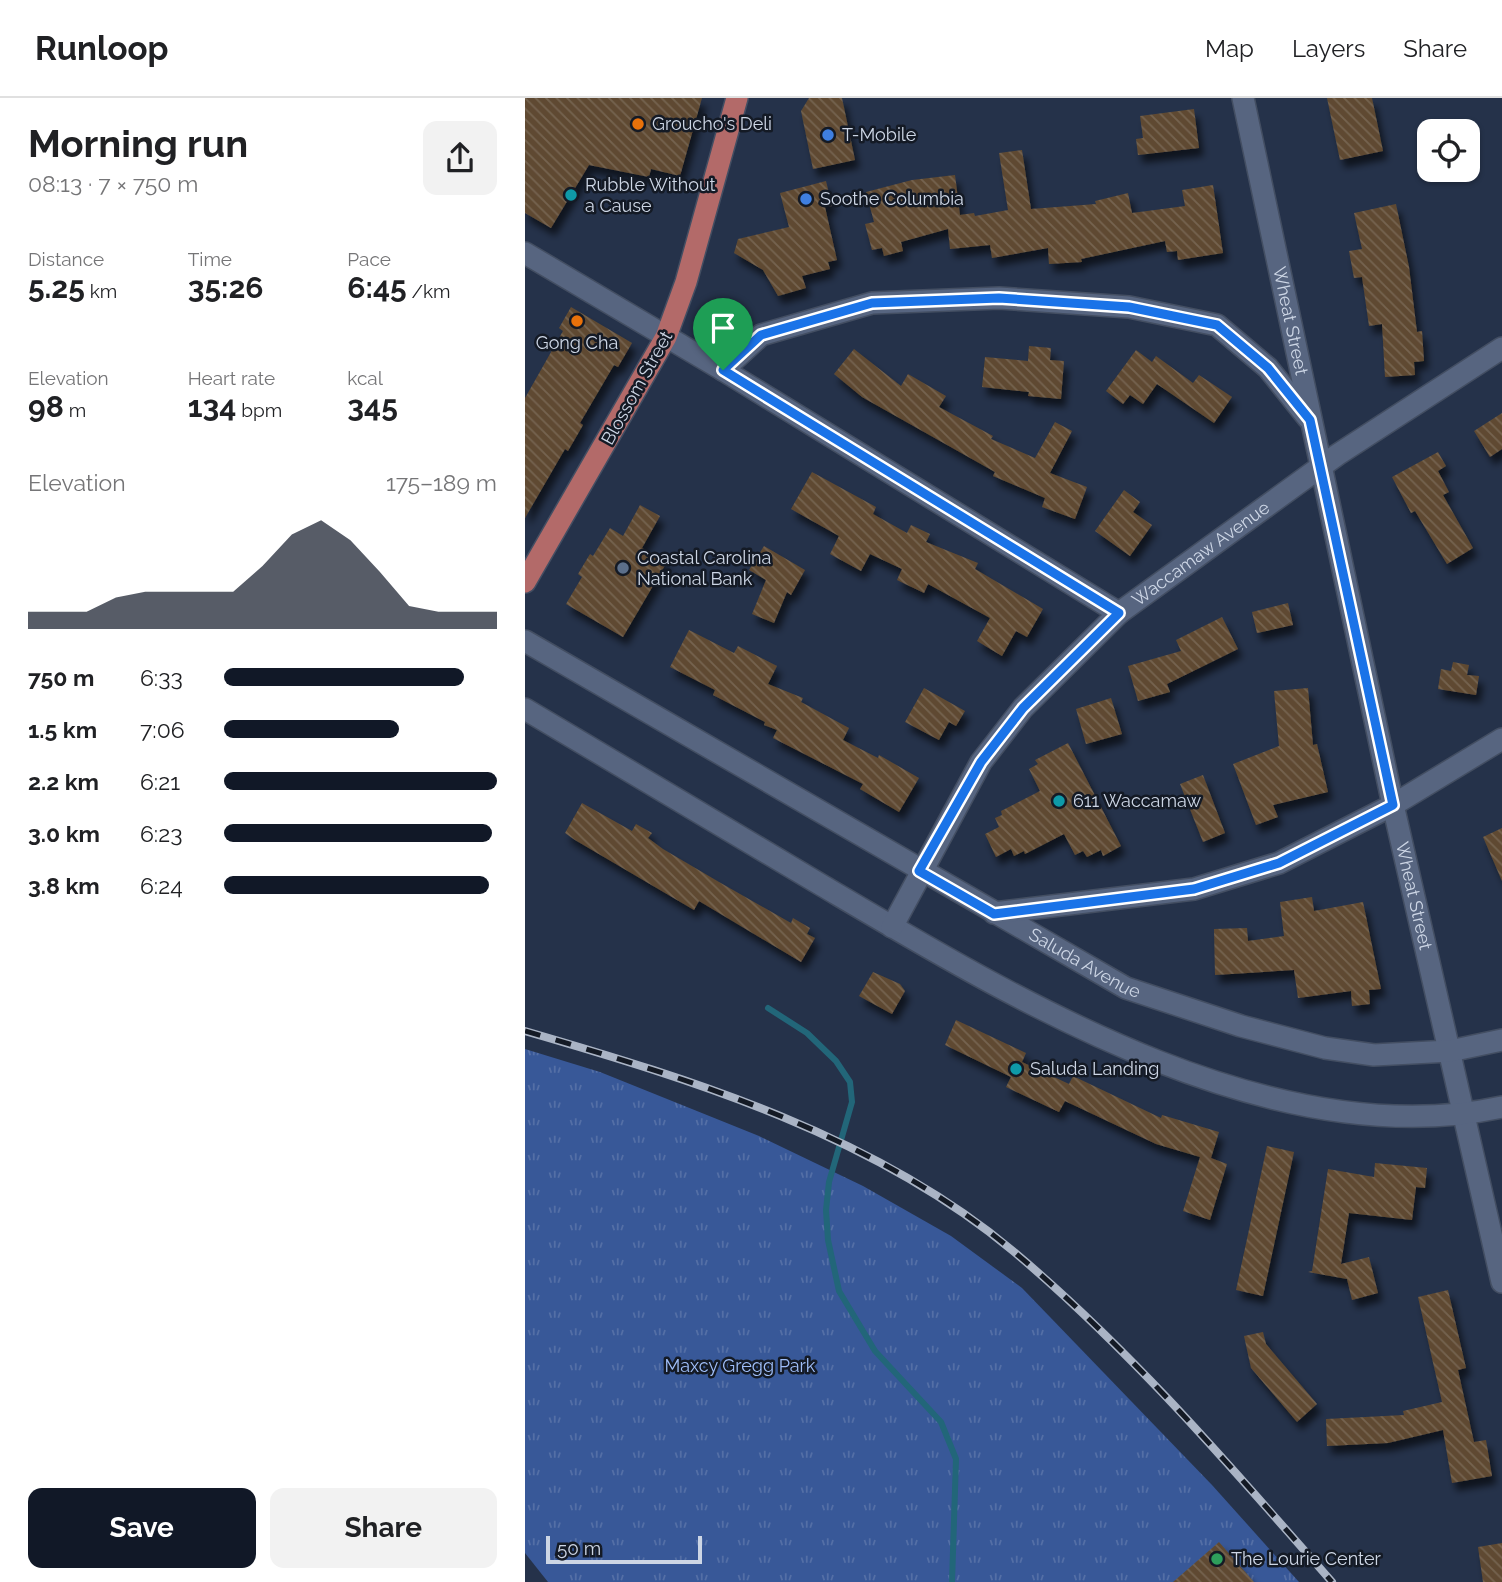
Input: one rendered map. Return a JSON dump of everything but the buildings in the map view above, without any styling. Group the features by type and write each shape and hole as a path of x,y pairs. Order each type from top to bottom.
{"main road":[{"name":"Blossom Street","path":"525,582 666,337 685,282 737,98"}],"street":[{"name":"Wheat Street","path":"1243,98 1393,805 1502,1282"},
{"path":"525,253 723,370 1119,613"},
{"path":"723,370 761,335 872,303 999,298 1129,307 1217,325 1268,368 1310,420"},
{"name":"Waccamaw Avenue","path":"892,927 919,871 981,762 1023,708 1119,613 1322,467 1502,348"},
{"name":"Saluda Avenue","path":"525,641 919,871 1126,988 1241,1026 1325,1048 1374,1055 1451,1051 1502,1040"},
{"path":"525,709 892,927 1036,1008 1133,1051 1205,1077 1282,1100 1347,1111 1413,1118 1465,1115 1502,1107"},
{"path":"994,914 1194,889 1279,863 1393,805 1502,739"}],"green space":[{"name":"Maxcy Gregg Park","path":"525,1049 600,1072 759,1136 863,1186 951,1236 1022,1288 1212,1485 1299,1582 548,1582 525,1553"}],"waterway":[{"path":"768,1008 807,1033 836,1061 850,1082 852,1102 829,1182 826,1210 828,1240 839,1291 875,1351 941,1422 956,1459 952,1582"}],"railway":[{"path":"525,1031 653,1070 781,1116 903,1175 960,1211 1013,1251 1098,1328 1179,1410 1332,1582"}],"place":[{"name":"Groucho's Deli","path":"638,124"},
{"name":"T-Mobile","path":"828,135"},
{"name":"Rubble Without a Cause","path":"571,195"},
{"name":"Soothe Columbia","path":"806,199"},
{"name":"Gong Cha","path":"577,321"},
{"name":"Coastal Carolina National Bank","path":"623,568"},
{"name":"611 Waccamaw","path":"1059,801"},
{"name":"Saluda Landing","path":"1016,1069"},
{"name":"The Lourie Center","path":"1217,1559"}],"route":[{"path":"999,298 1129,307 1217,325 1268,368 1310,420 1393,805 1279,863 1194,889 994,914 919,871 981,762 1023,708 1119,613 723,370 761,335 872,303 999,298"}]}
